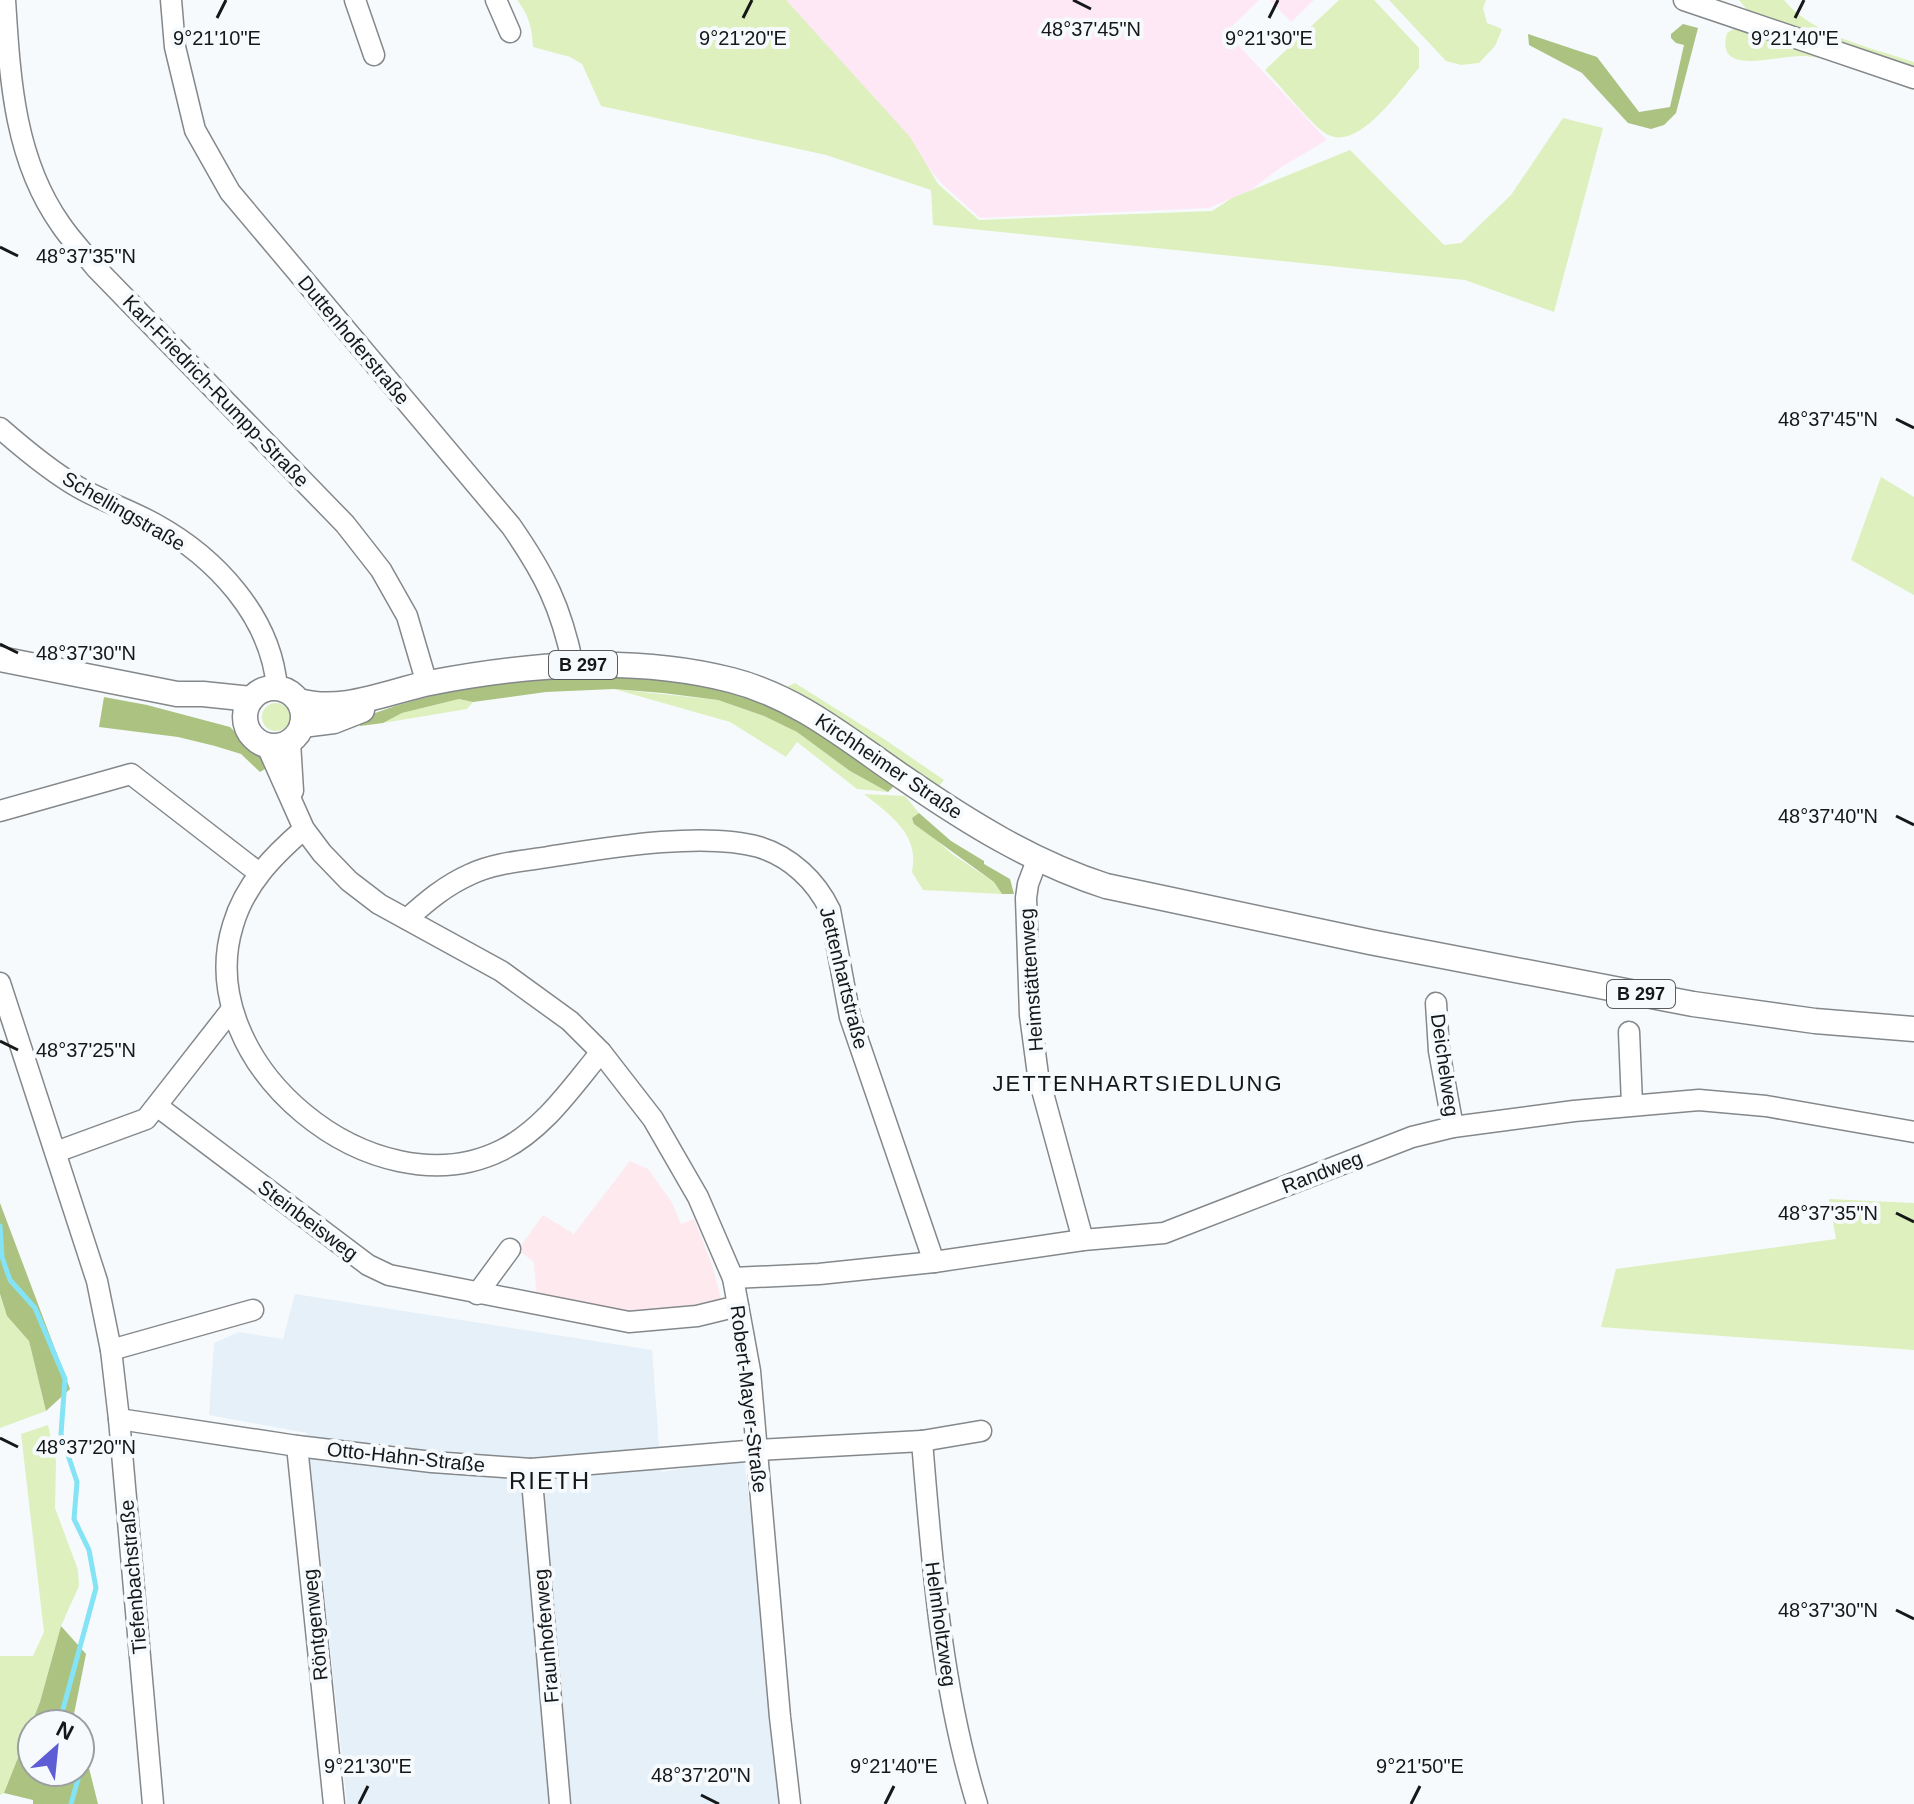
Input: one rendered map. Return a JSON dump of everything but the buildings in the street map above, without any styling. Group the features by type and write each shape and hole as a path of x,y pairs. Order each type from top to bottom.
{"main road":[{"path":"0,659 177,694 251,699"},
{"name":"Kirchheimer Straße","path":"290,728 313,705 338,704 427,684 520,669 573,665 701,674 769,692 832,726 961,816 1037,860 1106,886 1370,942 1693,1004 1815,1021 1914,1029"},
{"path":"277,688 267,688 251,699 244,716 246,725 258,742 290,728"},
{"name":"Kirchheimer Straße","path":"277,688 286,690 290,728"},
{"path":"177,694 246,725"}],"street":[{"name":"Karl-Friedrich-Rumpp-Straße","path":"5,0 9,73 19,134 36,180 60,224 96,268 345,524 381,570 407,616 427,684"},
{"name":"Duttenhoferstraße","path":"171,0 175,47 195,130 230,192 511,526 552,592 565,627 573,665"},
{"path":"355,0 374,55"},
{"path":"496,0 510,32"},
{"path":"1684,0 1914,78"},
{"name":"Schellingstraße","path":"0,428 77,486 156,524 198,554 225,579 253,615 268,641 277,688"},
{"name":"Robert-Mayer-Straße","path":"290,728 293,799 304,829 322,853 349,881 379,904 501,971 570,1021 601,1052 653,1119 680,1162 708,1217 733,1278 750,1371 790,1804"},
{"path":"0,811 131,774 259,873"},
{"path":"304,829 259,873 243,899 232,926 227,970 232,1009 257,1062 276,1087 315,1122 360,1150 391,1160 448,1166 477,1160 515,1142 554,1109 601,1052"},
{"name":"Jettenhartstraße","path":"407,919 442,889 474,872 516,862 616,847 679,842 734,843 760,848 788,861 815,884 830,910 850,1017 934,1262"},
{"name":"Heimstättenweg","path":"1037,860 1026,898 1030,1015 1036,1060 1083,1240"},
{"name":"Tiefenbachstraße","path":"0,983 97,1281 111,1350 153,1804"},
{"name":"Deichelweg","path":"1436,1003 1439,1051 1453,1127"},
{"path":"56,1152 146,1119 232,1009"},
{"path":"1629,1032 1632,1104"},
{"name":"Randweg","path":"733,1278 819,1274 934,1262 1083,1240 1164,1233 1412,1137 1453,1127 1632,1104 1699,1100 1766,1106 1914,1132"},
{"name":"Steinbeisweg","path":"157,1106 368,1265 389,1275 629,1322 697,1316 738,1306"},
{"path":"477,1294 510,1249"},
{"path":"111,1350 253,1310"},
{"name":"Otto-Hahn-Straße","path":"119,1419 297,1446 432,1462 531,1469 758,1450 922,1441 981,1431"},
{"name":"Helmholtzweg","path":"922,1441 936,1607 961,1751 977,1804"},
{"name":"Röntgenweg","path":"297,1446 334,1804"},
{"name":"Fraunhoferweg","path":"531,1469 560,1804"}],"shaded area":[{"path":"785,0 1259,0 1226,32 1327,140 1280,168 1251,190 1209,208 980,218 941,183"},
{"path":"1270,0 1314,0 1291,22"},
{"path":"630,1161 648,1169 671,1201 681,1224 694,1219 712,1265 723,1306 656,1317 537,1302 534,1262 518,1250 543,1215 574,1234"},
{"path":"295,1294 652,1350 661,1472 744,1459 787,1804 347,1804 307,1433 209,1415 214,1343 239,1332 283,1339"}],"green space":[{"path":"517,0 786,0 910,137 938,184 979,220 1212,211 1232,198 1350,150 1444,245 1461,243 1511,195 1563,118 1603,128 1554,312 1465,280 933,225 931,190 826,155 601,106 582,64 570,57 533,47 529,22"},
{"path":"1339,0 1374,0 1419,48 1419,68 1364,128 1351,135 1337,137 1318,128 1265,70"},
{"path":"1389,0 1486,0 1483,8 1487,23 1502,29 1495,46 1479,63 1461,65 1446,61"},
{"path":"1739,0 1784,0 1796,12 1826,31 1914,62 1914,67 1748,11"},
{"path":"1683,24 1698,28 1676,113 1664,125 1651,129 1628,123 1582,73 1529,45 1528,34 1597,57 1639,112 1670,107 1684,45 1676,43 1671,34"},
{"path":"1741,24 1914,82 1914,90 1819,58 1736,59 1727,52 1725,41 1727,33"},
{"path":"1881,477 1914,497 1914,595 1851,560"},
{"path":"595,675 700,682 774,700 897,783 888,792 850,771 797,732 764,716 718,700 663,693 614,689 546,692 473,702 459,699 402,713 383,723 360,726 358,720 416,700 474,687"},
{"path":"795,683 944,780 939,786 906,768 784,688"},
{"path":"614,689 718,700 764,716 797,732 850,771 888,792 857,789 797,742 786,757 730,722"},
{"path":"104,697 230,727 260,757 265,769 260,772 241,754 215,746 178,737 99,727"},
{"path":"459,699 473,702 467,709 383,723 402,713"},
{"path":"276,703 286,707 290,717 286,727 276,731 266,727 262,717 266,707"},
{"path":"864,794 905,796 919,813 912,818 952,854 994,882 1002,894 923,890 912,872 912,847 907,836 893,818"},
{"path":"919,813 951,841 1010,879 1014,894 1002,894 994,882 914,824 912,818"},
{"path":"1829,1199 1914,1203 1914,1350 1601,1327 1616,1269 1836,1239"},
{"path":"0,1203 70,1389 46,1411 29,1341 7,1316 0,1294"},
{"path":"0,1295 7,1316 29,1341 46,1411 0,1428"},
{"path":"48,1425 56,1461 55,1508 78,1570 79,1586 61,1626 38,1708 16,1708 16,1763 4,1793 0,1795 0,1656 33,1656 44,1632 21,1434"},
{"path":"61,1626 86,1654 75,1708 38,1708"},
{"path":"16,1763 16,1788 94,1788 98,1804 33,1804 33,1800 4,1793"}],"waterway":[{"path":"0,1226 2,1257 10,1280 35,1308 65,1379 61,1434 77,1482 74,1519 89,1550 96,1588 63,1708"},
{"path":"71,1804 76,1788"}],"district":[{"name":"JETTENHARTSIEDLUNG","path":"1138,1083"},
{"name":"RIETH","path":"550,1481"}]}
